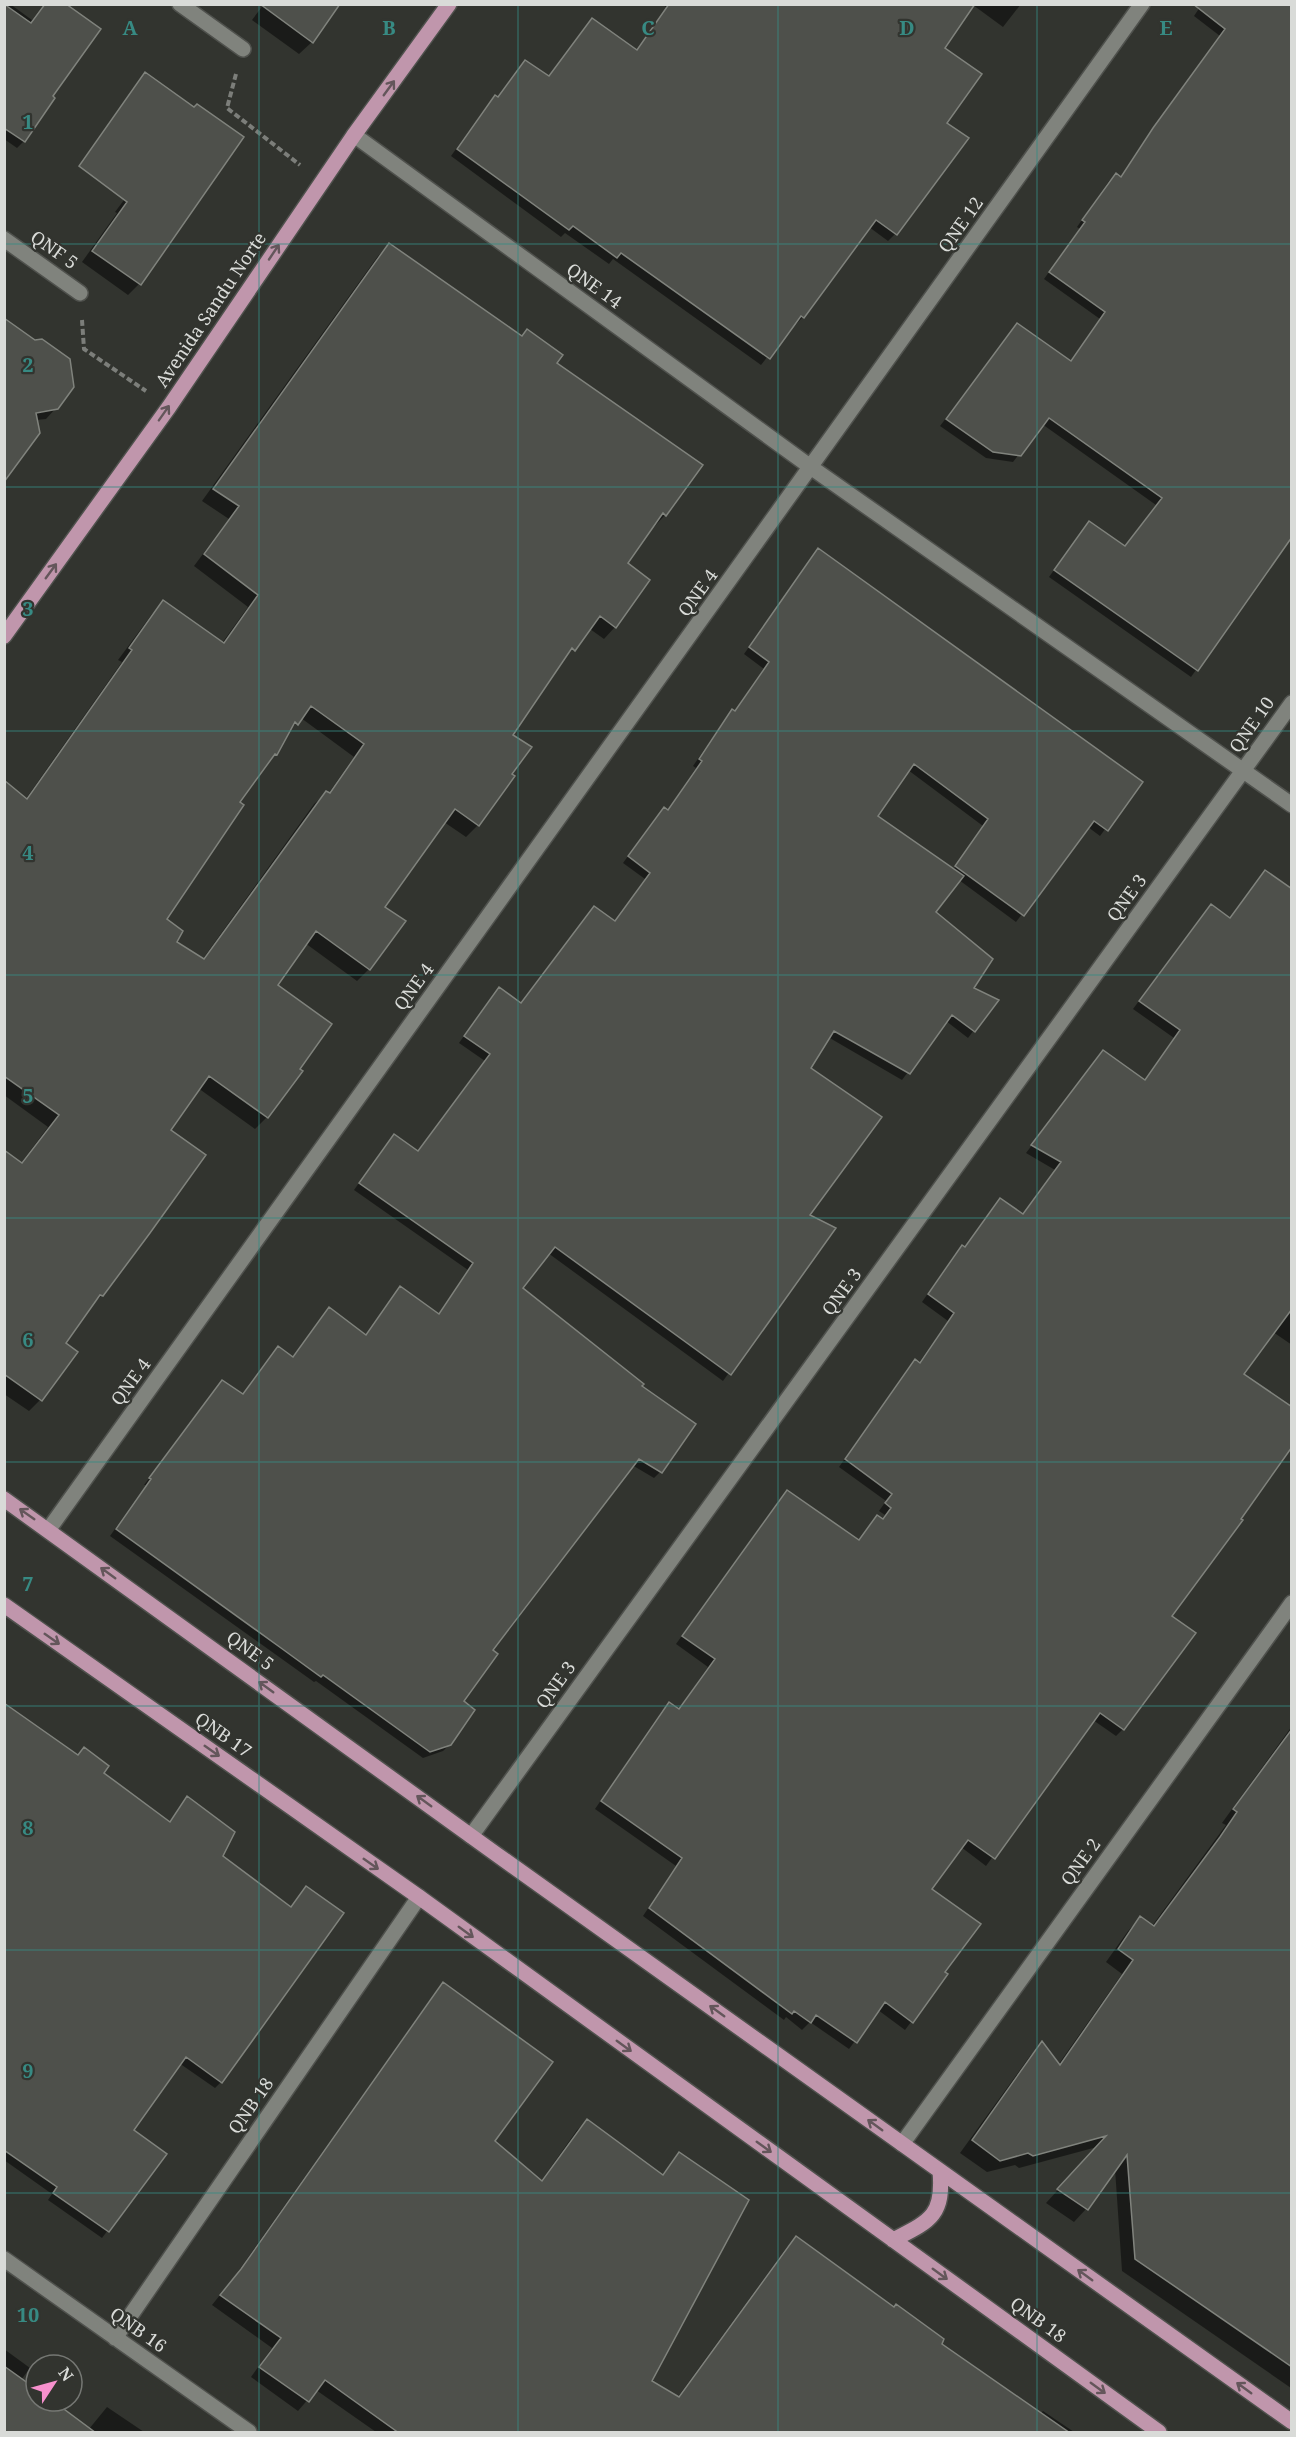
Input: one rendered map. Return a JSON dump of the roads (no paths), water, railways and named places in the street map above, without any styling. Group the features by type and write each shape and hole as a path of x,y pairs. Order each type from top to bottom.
{"main road":[{"name":"Avenida Sandu Norte","path":"4,636 168,407 354,135 449,4"},
{"name":"QNE 5","path":"4,1499 471,1836 1292,2422"},
{"name":"QNB 17","path":"4,1605 419,1897 893,2240"},
{"path":"893,2240 921,2225 934,2212 942,2193 940,2171"},
{"name":"QNB 18","path":"893,2240 1159,2433"}],"street":[{"path":"180,4 243,49"},
{"name":"QNE 12","path":"812,468 1142,4"},
{"name":"QNE 14","path":"354,135 812,468 1292,805"},
{"name":"QNF 5","path":"4,239 80,292"},
{"name":"QNE 4","path":"49,1530 812,468"},
{"name":"QNE 10","path":"1244,770 1292,703"},
{"name":"QNE 3","path":"471,1836 1244,770"},
{"name":"QNE 2","path":"902,2144 1292,1603"},
{"name":"QNB 18","path":"115,2338 419,1897"},
{"name":"QNB 16","path":"4,2259 249,2433"}]}
